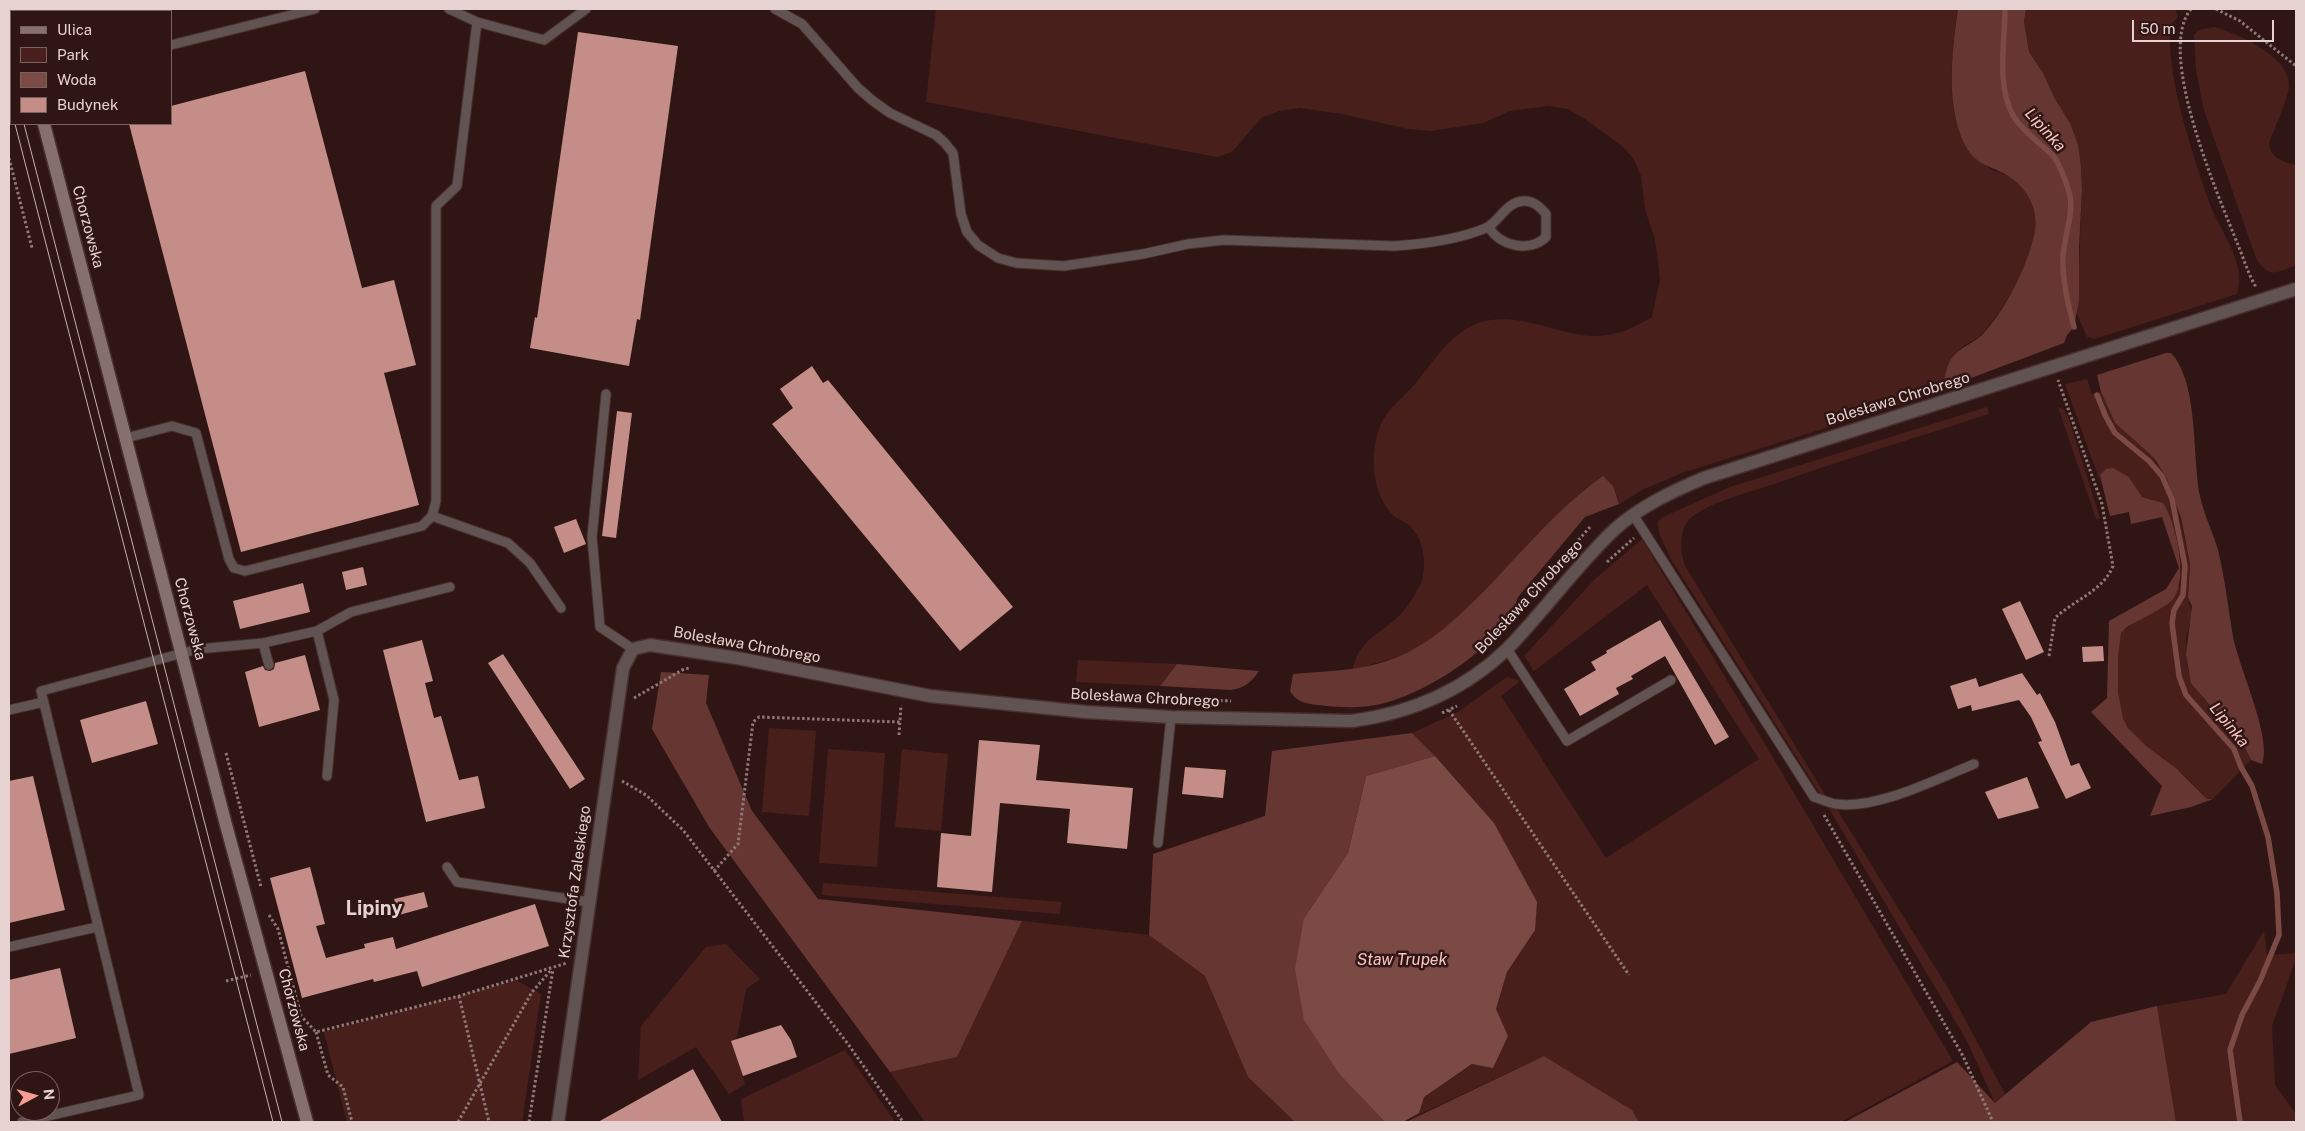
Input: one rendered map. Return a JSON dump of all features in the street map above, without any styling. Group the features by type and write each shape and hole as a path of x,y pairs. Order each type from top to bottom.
{"street":[{"name":"Chorzowska","path":"44,125 182,654 307,1122"},
{"name":"Bolesława Chrobrego","path":"633,649 650,645 737,658 930,696 1086,712 1171,717 1352,721 1386,716 1442,696 1470,679 1507,649 1616,528 1657,500 1704,478 2296,289"},
{"name":"Krzysztofa Zaleskiego","path":"558,1122 623,668 633,649"}],"lane":[{"path":"172,45 315,9"},
{"path":"449,9 477,22 544,40 586,9"},
{"path":"775,9 802,24 858,88 873,101 897,116 936,135 944,142 953,153 961,214 967,232 978,246 998,258 1016,263 1064,266 1143,254 1188,244 1224,240 1394,246 1436,242 1489,227 1512,204 1525,201 1537,204 1546,214 1546,237 1539,245 1525,246 1506,242 1494,235 1489,227"},
{"path":"126,438 172,426 196,434 229,558 234,568 245,571 422,526 432,516 436,501 436,206 457,186 477,22"},
{"path":"606,394 592,537 600,627 633,649"},
{"path":"432,516 508,543 530,563 561,608"},
{"path":"1634,516 1814,797 1836,804 1882,799 1909,791 1974,764"},
{"path":"22,1122 139,1095 41,691 198,649 263,643 317,631 350,612 450,587"},
{"path":"317,631 334,700 326,776"},
{"path":"263,643 269,665"},
{"path":"1507,649 1567,741 1671,680"},
{"path":"9,710 44,702"},
{"path":"1158,843 1171,717"},
{"path":"447,867 457,882 589,902"},
{"path":"9,947 98,926"}],"path":[{"path":"2192,9 2181,29 2180,62 2194,126 2251,278 2265,299"},
{"path":"2216,9 2240,21 2296,66"},
{"path":"9,158 32,248"},
{"path":"2049,656 2055,618 2102,583 2109,575 2112,566 2102,504 2054,367"},
{"path":"1520,616 1524,612 1523,603 1590,527"},
{"path":"1603,565 1642,530"},
{"path":"634,698 684,669 697,666"},
{"path":"1442,696 1449,711 1629,975"},
{"path":"1436,716 1449,711 1465,701"},
{"path":"892,703 910,706"},
{"path":"899,735 901,704"},
{"path":"714,871 738,844 753,722 759,717 900,722"},
{"path":"223,744 262,892"},
{"path":"607,773 646,795 682,830 848,1044 903,1122"},
{"path":"1814,797 1963,1056 1993,1122"},
{"path":"267,910 278,929 301,1016 316,1032 328,1075 342,1087 352,1122"},
{"path":"316,1032 459,996 553,968 567,963 568,954"},
{"path":"458,1122 532,992 553,968"},
{"path":"529,1122 553,968"},
{"path":"459,996 489,1122"}],"green space":[{"path":"936,9 1958,9 1952,72 1953,105 1956,120 1961,133 1975,155 1991,170 2016,181 2030,199 2035,221 2033,242 2023,270 2000,311 1983,333 1957,352 1949,367 1942,389 1934,394 1682,473 1644,489 1619,504 1617,495 1587,487 1448,627 1418,648 1394,658 1352,670 1363,646 1401,614 1416,592 1423,577 1424,556 1418,537 1407,523 1394,516 1386,507 1377,485 1374,472 1375,447 1377,435 1384,418 1450,342 1466,329 1476,324 1491,320 1507,319 1584,335 1599,336 1627,330 1652,317 1660,280 1658,260 1655,240 1645,209 1641,176 1634,159 1621,145 1585,119 1568,109 1549,106 1510,111 1483,123 1431,131 1408,129 1342,114 1300,108 1279,111 1261,118 1232,152 1217,157 926,102"},
{"path":"2026,9 2175,9 2178,17 2171,24 2170,43 2181,113 2213,213 2235,258 2239,282 2237,294 2094,339 2087,337 2077,314 2082,190 2081,167 2070,123 2055,99 2043,73 2029,52 2024,21"},
{"path":"2215,27 2249,41 2273,56 2287,75 2288,92 2269,144 2275,156 2282,161 2296,165 2296,265 2278,272 2269,272 2256,258 2203,107 2196,69 2194,35 2199,30"},
{"path":"2087,379 2092,394 2101,392 2115,423 2150,454 2167,479 2175,498 2190,564 2188,598 2192,615 2186,639 2188,669 2203,698 2244,746 2251,760 2213,799 2207,799 2181,772 2138,739 2128,727 2119,706 2116,668 2121,633 2180,586 2179,551 2174,528 2169,517 2153,500 2142,497 2129,477 2100,475 2101,484 2065,384"},
{"path":"1987,407 1989,414 1721,501 1693,516 1685,526 1681,546 1685,566 1826,796 1820,794 1672,561 1659,534 1658,522 1663,517 1730,487"},
{"path":"2058,407 2063,409 2068,416 2100,518 2096,519"},
{"path":"1642,539 1953,1061 1841,1122 1639,1122 1632,1110 1544,1056 1403,1122 1419,1113 1424,1097 1473,1064 1493,1067 1508,1036 1496,1009 1507,972 1535,930 1494,823 1435,756 1412,733 1458,712 1507,677 1520,681 1501,696 1606,858 1759,759 1647,585 1534,671 1524,656 1595,579"},
{"path":"1078,660 1177,664 1160,686 1076,682"},
{"path":"769,728 816,731 809,816 762,812"},
{"path":"828,749 885,753 877,867 819,863"},
{"path":"902,749 948,754 941,831 895,827"},
{"path":"1828,807 1836,808 1951,993 2005,1094 1995,1103 1967,1041"},
{"path":"823,883 1061,902 1060,914 822,895"},
{"path":"1022,921 1149,935 1205,976 1248,1077 1295,1122 925,1122 890,1072 957,1057"},
{"path":"2264,931 2267,955 2296,953 2296,959 2272,1026 2275,1085 2296,1114 2296,1122 2176,1122 2157,1006 2226,994"},
{"path":"726,944 760,979 746,989 735,1048 745,1084 729,1094 696,1047 638,1080 641,1026 706,947"},
{"path":"516,980 541,994 522,1122 347,1122 324,1032"},
{"path":"845,1050 895,1122 744,1122 741,1099"}],"shaded area":[{"path":"1958,9 2026,9 2024,21 2029,52 2043,73 2055,99 2070,123 2078,145 2082,190 2079,300 2074,327 2067,335 2064,343 1942,389 1952,358 1983,334 1992,324 2008,299 2028,257 2036,222 2033,208 2022,188 2005,174 1972,156 1960,134 1955,117 1952,81 1952,62"},
{"path":"2171,353 2180,366 2186,382 2193,421 2200,496 2218,550 2236,649 2259,720 2263,738 2264,753 2262,764 2251,760 2244,746 2191,683 2186,654 2192,606 2188,598 2190,564 2181,518 2167,479 2156,461 2115,423 2101,392 2097,375"},
{"path":"2113,468 2129,477 2142,497 2163,503 2176,536 2180,565 2178,590 2173,599 2158,610 2127,627 2121,633 2118,656 2118,692 2123,718 2128,728 2146,746 2177,769 2207,799 2213,799 2191,807 2150,816 2162,786 2091,712 2107,698 2109,621 2166,589 2179,568 2162,517 2131,524 2129,512 2110,516 2100,475 2106,469"},
{"path":"1603,476 1613,486 1619,504 1585,517 1518,597 1510,614 1498,631 1465,662 1425,687 1406,696 1373,705 1342,707 1311,704 1293,696 1290,691 1293,674 1370,666 1408,652 1432,637 1475,600 1556,515"},
{"path":"1177,664 1259,671 1247,684 1231,690 1160,686"},
{"path":"661,672 709,675 706,703 752,811 818,899 1022,921 957,1057 890,1072 709,827 652,729"},
{"path":"1412,733 1435,756 1366,776 1348,853 1304,918 1340,1075 1385,1122 1295,1122 1248,1077 1205,976 1149,935 1153,854 1265,816 1272,751"},
{"path":"2157,1006 2176,1122 1845,1122 1957,1062 1995,1103 2091,1022"},
{"path":"1544,1056 1632,1110 1639,1122 1406,1122"}],"water":[{"name":"Staw Trupek","path":"1435,756 1494,823 1537,902 1535,930 1507,972 1496,1009 1508,1036 1493,1068 1472,1064 1424,1097 1419,1113 1403,1122 1385,1122 1340,1075 1304,1020 1295,969 1304,918 1348,853 1366,776"}],"building":[{"path":"578,32 678,46 640,320 637,319 629,366 530,348 535,317 537,318"},
{"path":"305,71 362,288 394,280 416,365 384,373 419,505 241,552 129,125 172,125 172,106"},
{"path":"812,366 823,383 828,380 1013,607 960,651 772,424 793,408 780,389"},
{"path":"617,411 632,413 616,538 602,536"},
{"path":"576,519 586,544 564,553 554,527"},
{"path":"363,567 367,585 346,590 342,572"},
{"path":"303,583 310,612 240,629 233,601"},
{"path":"2020,601 2044,652 2026,660 2002,609"},
{"path":"1660,620 1729,737 1715,745 1665,656 1631,676 1633,679 1616,688 1619,694 1580,716 1564,689 1596,670 1591,662 1607,653 1606,651"},
{"path":"422,640 433,681 425,683 434,718 441,716 459,780 478,776 485,808 426,822 383,650"},
{"path":"2103,646 2104,661 2083,662 2082,647"},
{"path":"503,654 585,779 570,789 488,663"},
{"path":"305,655 320,710 259,727 245,672 263,666 265,670 270,671 274,669 275,663"},
{"path":"2022,673 2037,695 2040,693 2055,722 2071,766 2079,763 2091,788 2066,799 2038,742 2042,741 2031,717 2019,700 1972,711 1971,705 1958,709 1950,686 1976,678 1979,687"},
{"path":"146,701 158,744 92,763 80,720"},
{"path":"979,740 1040,745 1036,780 1133,788 1127,849 1067,843 1070,809 1000,803 992,892 937,887 941,833 971,836"},
{"path":"1185,767 1226,770 1223,798 1182,794"},
{"path":"33,776 65,910 9,923 9,781"},
{"path":"2027,777 2039,808 1998,819 1985,792"},
{"path":"310,867 325,924 316,926 326,958 365,948 364,944 393,937 396,949 535,904 549,946 422,987 417,971 374,982 373,979 302,998 270,878"},
{"path":"424,892 428,907 399,915 394,899"},
{"path":"60,968 76,1038 9,1054 9,980"},
{"path":"781,1025 791,1040 797,1057 743,1076 731,1041"},
{"path":"693,1069 722,1122 598,1122"}],"waterway":[{"name":"Lipinka","path":"2005,9 2003,79 2008,105 2014,117 2023,128 2054,157 2061,169 2071,199 2063,256 2063,274 2074,327"},
{"name":"Lipinka","path":"2097,395 2115,433 2149,461 2162,476 2172,499 2185,566 2183,595 2174,610 2172,623 2179,676 2186,695 2234,749 2241,767 2252,786 2268,837 2277,893 2279,935 2260,981 2242,1015 2230,1050 2240,1122"}],"tram line":[{"path":"9,65 10,70"},
{"path":"9,100 10,105"},
{"path":"15,125 273,1122"},
{"path":"24,125 282,1122"}],"district":[{"name":"Lipiny","path":"374,909"}]}
